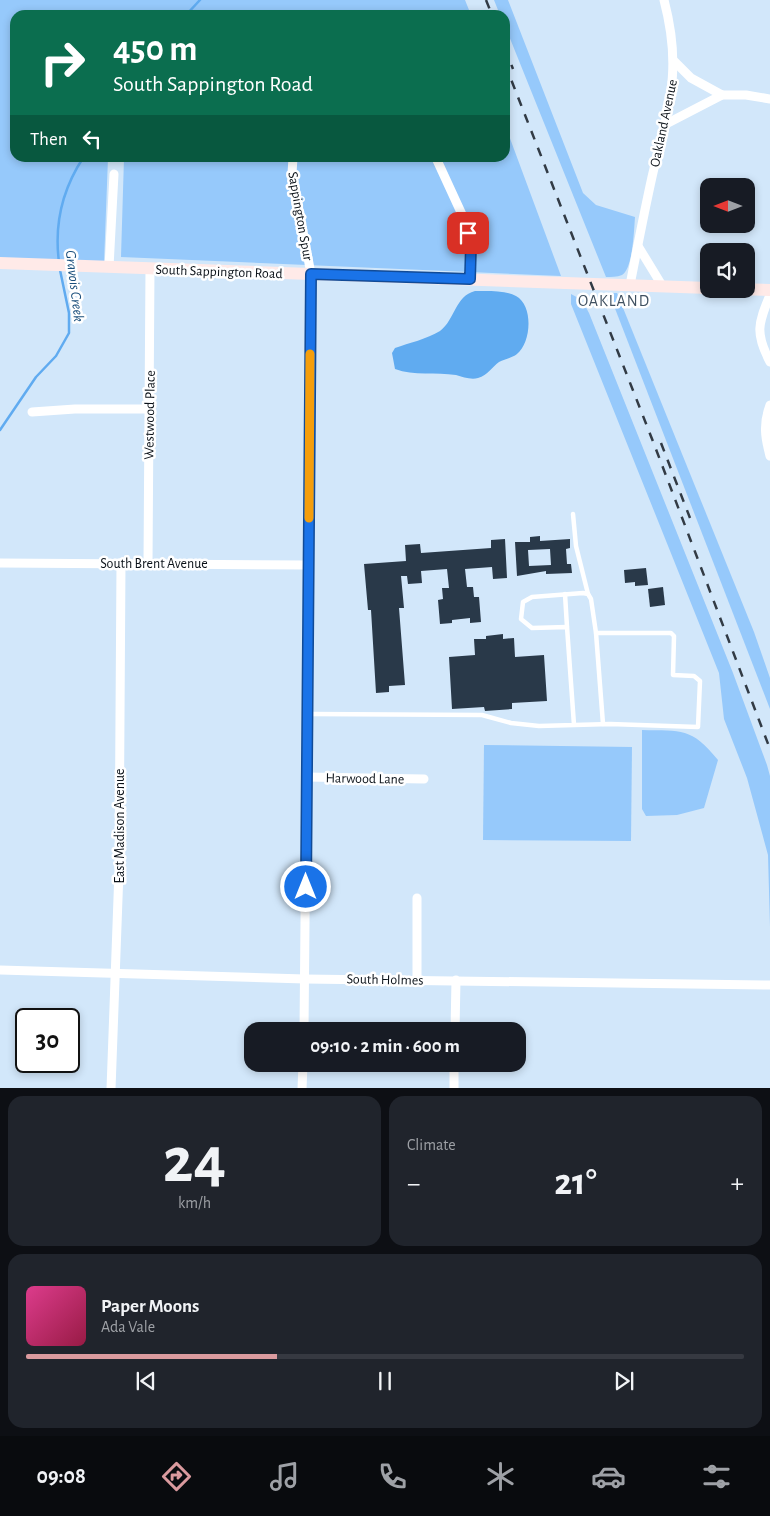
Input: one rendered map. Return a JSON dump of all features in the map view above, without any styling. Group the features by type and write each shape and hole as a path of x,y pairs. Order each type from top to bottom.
{"street":[{"name":"Oakland Avenue","path":"630,286 666,124 674,61 673,43 664,0"},
{"path":"674,61 691,78 722,95"},
{"path":"666,124 722,95 746,95 770,99"},
{"name":"Sappington Spur","path":"292,162 292,173 311,274 304,1022"},
{"path":"438,162 465,221 471,245 470,279"},
{"path":"110,268 114,174"},
{"path":"638,246 663,286"},
{"name":"South Sappington Road","path":"0,263 700,288"},
{"name":"Westwood Place","path":"148,563 150,268"},
{"path":"755,290 770,290"},
{"path":"770,294 759,325 762,346 770,362"},
{"path":"770,406 765,421 764,433 770,456"},
{"path":"32,412 75,409 149,409"},
{"name":"South Brent Avenue","path":"0,562 308,565"},
{"name":"East Madison Avenue","path":"111,1088 117,974 121,563"},
{"name":"Harwood Lane","path":"306,777 424,778"},
{"path":"417,898 417,980"},
{"name":"South Holmes","path":"0,970 305,978 770,985"},
{"path":"455,1022 456,980"},
{"path":"302,1088 303,1072"},
{"path":"454,1072 454,1088"}],"lane":[{"path":"573,514 576,546 591,600 596,632 603,724"},
{"path":"565,594 574,725"},
{"path":"567,627 532,628 521,619 523,602 532,597 588,594"},
{"path":"308,714 482,715 511,723 539,726 603,724 698,726 700,681 694,676 673,675 675,640 671,633 596,632"}],"shaded area":[{"path":"0,0 465,0 469,10 10,10 10,162 108,162 104,263 0,261"},
{"path":"494,0 508,0 583,193 596,205 635,217 631,257 626,271 622,275 606,277 510,38 510,10 498,10"},
{"path":"510,138 561,276 121,257 124,162 510,162"},
{"path":"475,291 507,293 516,296 522,301 528,316 528,333 522,349 517,354 499,362 485,375 475,379 448,374 417,373 395,369 392,353 395,348 424,339 440,331 449,321 463,298"},
{"path":"609,293 617,293 754,632 770,678 770,709"},
{"path":"571,294 582,300 589,313 733,673 767,765 770,776 770,927 768,855 747,778 724,719 719,673 571,304"},
{"path":"642,730 677,731 693,736 709,749 718,760 704,808 677,815 646,816 642,809"},
{"path":"484,745 632,747 631,841 483,840"}],"building":[{"path":"540,536 540,541 570,539 570,548 566,549 567,564 571,564 572,573 546,574 546,571 517,576 515,542 530,542 530,537","holes":["550,549 551,565 529,566 528,550"]},
{"path":"505,539 507,578 493,579 492,567 465,569 467,587 473,587 474,597 479,597 481,622 470,623 470,618 452,620 452,623 440,624 438,600 443,599 442,588 449,588 447,569 421,571 422,583 408,584 407,576 401,576 404,608 399,608 405,685 389,686 389,692 376,693 371,610 368,610 364,564 406,561 405,545 420,544 421,553 491,548 491,540"},
{"path":"646,568 648,585 635,586 635,582 625,583 624,570"},
{"path":"663,587 665,605 650,607 648,589"},
{"path":"503,634 503,639 514,638 515,657 544,655 547,701 512,703 512,709 485,711 484,707 452,709 449,657 475,655 474,639 486,639 486,636"}],"waterway":[{"name":"Gravois Creek","path":"191,10 200,0"},
{"name":"Gravois Creek","path":"59,262 58,234 61,208 70,182 81,162"},
{"name":"Gravois Creek","path":"0,430 36,377 56,356 69,333 69,313 60,270"}],"railway":[{"path":"486,0 490,10"},
{"path":"510,61 513,69"},
{"path":"510,77 654,444 770,749"},
{"path":"661,443 690,518"}],"slow traffic":[{"path":"309,518 310,354"}],"district":[{"name":"OAKLAND","path":"614,300"}],"route":[{"path":"306,887 311,274 470,279 471,245 468,233"}]}
